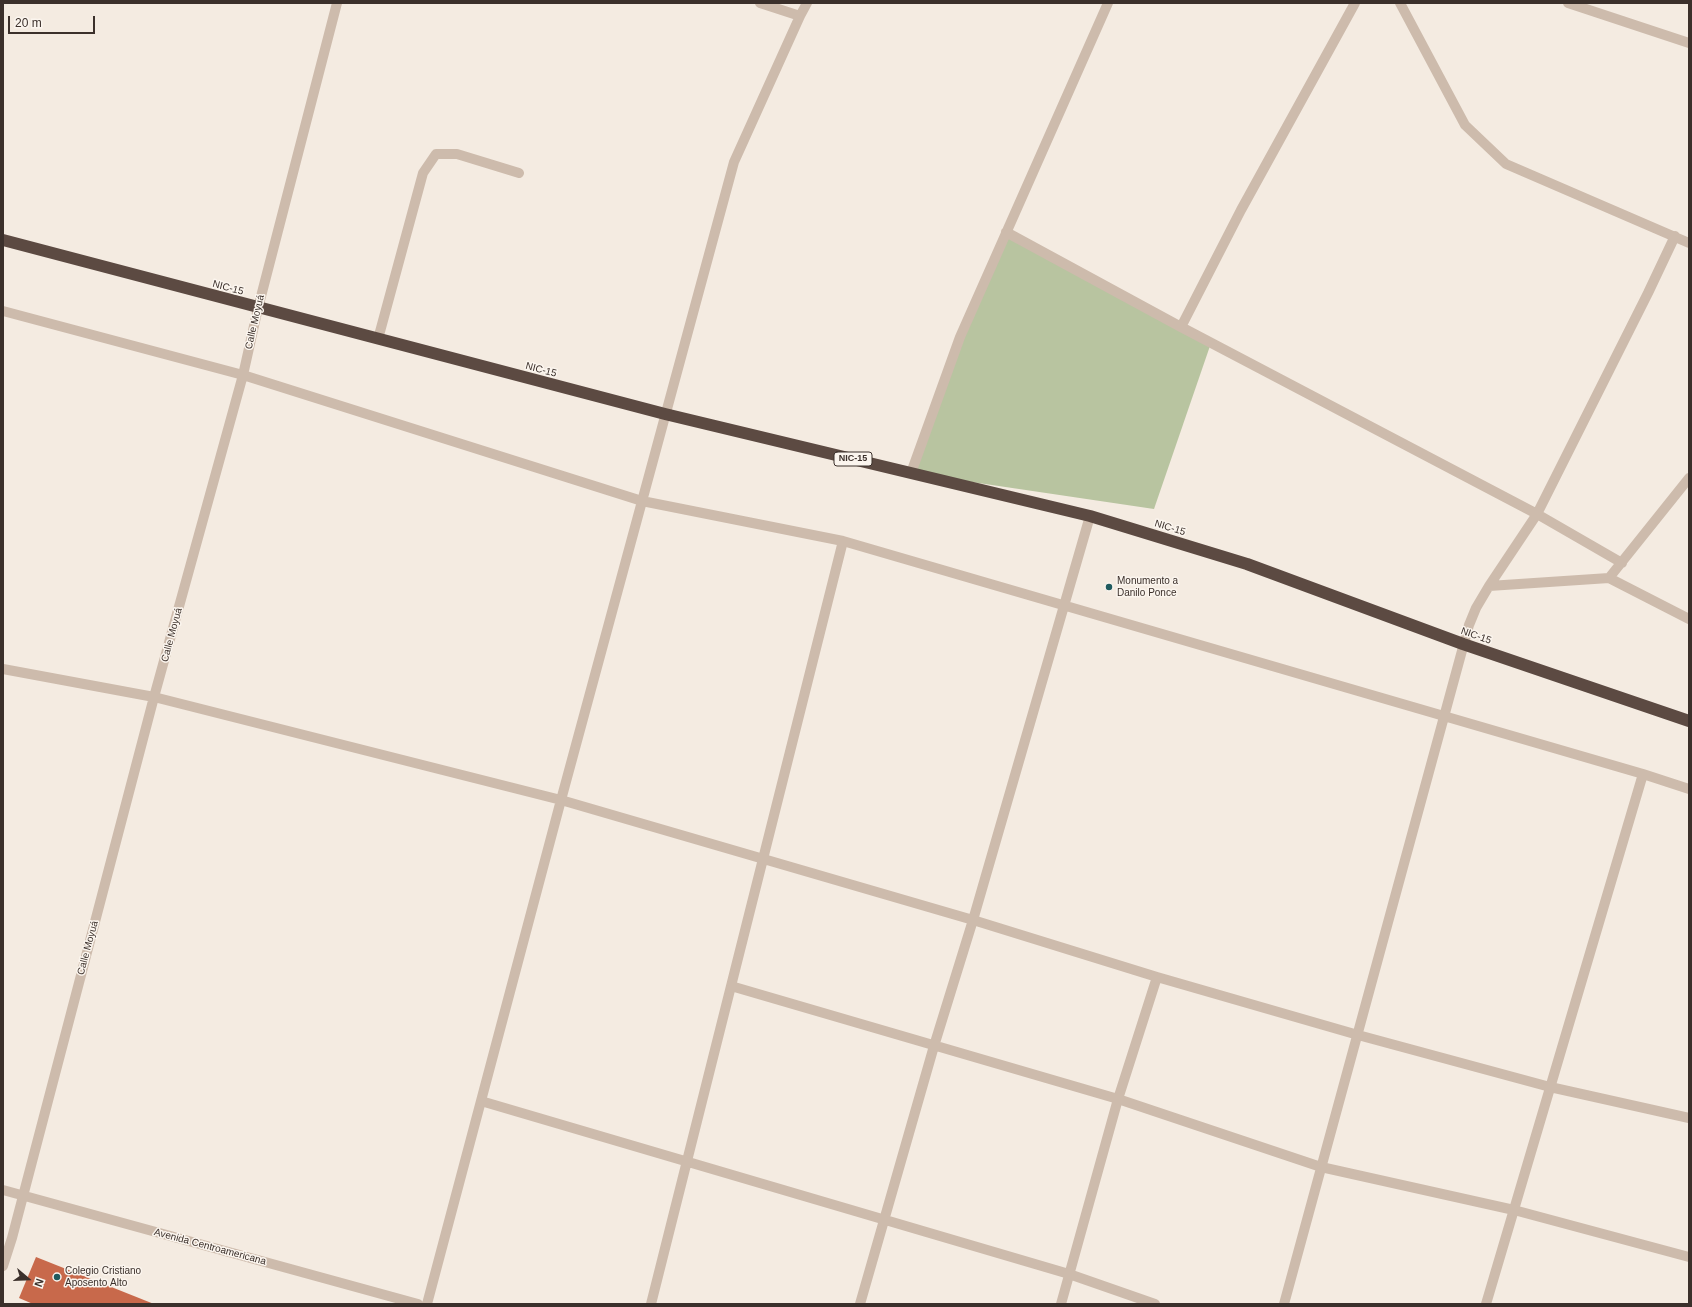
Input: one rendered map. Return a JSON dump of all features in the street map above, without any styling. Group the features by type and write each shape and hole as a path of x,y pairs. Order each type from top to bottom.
{"highway":[{"name":"NIC-15","path":"3,240 665,414 1090,516 1247,564 1463,644 1689,720"}],"street":[{"name":"Calle Moyuá","path":"3,1266 12,1238 154,697 243,375 258,308 337,3"},
{"path":"760,3 800,16"},
{"path":"427,1304 561,800 734,162 807,3"},
{"path":"910,473 960,337 1108,3"},
{"path":"1181,327 1241,210 1355,3"},
{"path":"1400,3 1465,125 1506,164 1689,243"},
{"path":"1568,3 1689,43"},
{"path":"378,339 422,173 436,154 457,154 519,173"},
{"path":"1006,232 1181,327 1537,514 1622,563"},
{"path":"1284,1304 1463,644 1476,608 1537,514 1675,236"},
{"path":"3,311 243,375 642,501 842,541 1643,774 1689,789"},
{"path":"1609,578 1689,478"},
{"path":"860,1304 934,1046 973,920 1090,516"},
{"path":"651,1304 764,859 842,541"},
{"path":"1489,586 1609,578 1689,619"},
{"path":"3,669 154,697 561,800 973,920 1157,977 1358,1035 1550,1087 1689,1118"},
{"path":"1486,1304 1643,774"},
{"path":"1061,1304 1118,1099 1157,977"},
{"path":"731,986 1118,1099 1321,1166 1514,1210 1689,1257"},
{"path":"481,1101 1069,1274 1155,1304"},
{"name":"Avenida Centroamericana","path":"3,1190 418,1304"}],"green space":[{"path":"1006,232 1211,343 1154,509 911,473"}],"building":[{"name":"Colegio Cristiano Aposento Alto","path":"36,1257 154,1304 33,1304 19,1298"}],"place":[{"name":"Monumento a Danilo Ponce","path":"1109,587"},
{"name":"Colegio Cristiano Aposento Alto","path":"57,1277"}]}
